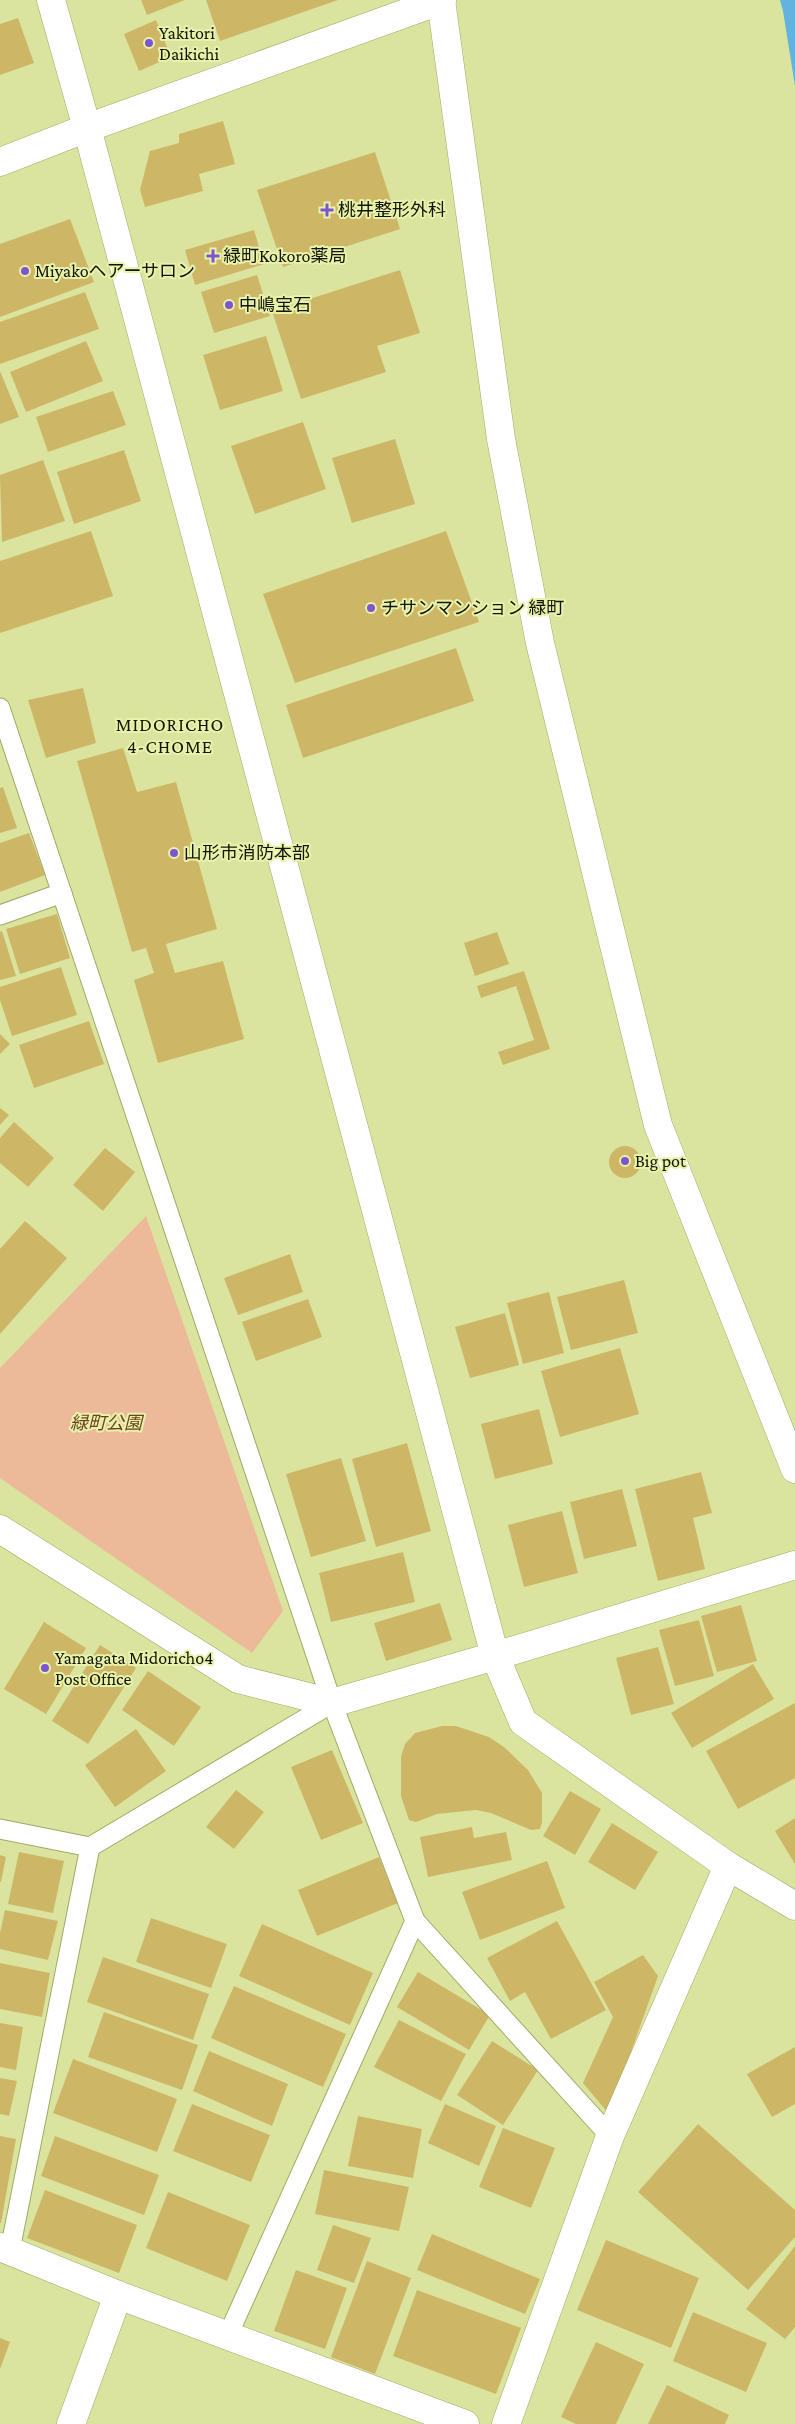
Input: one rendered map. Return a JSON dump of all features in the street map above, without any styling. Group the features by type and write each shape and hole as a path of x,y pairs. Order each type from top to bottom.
{"street":[{"path":"51,0 88,128 495,1656 523,1722 728,1866 795,1906"},
{"path":"0,162 88,128 441,0 501,439 540,643 658,1125 795,1469"},
{"path":"0,1529 238,1679 332,1703 495,1656 795,1565"},
{"path":"506,2424 610,2136 728,1866"},
{"path":"5,2248 118,2295 465,2424"},
{"path":"71,2424 118,2295"}],"lane":[{"path":"0,708 332,1703 415,1921 610,2136"},
{"path":"0,915 62,893"},
{"path":"0,1829 90,1847 332,1703"},
{"path":"5,2248 90,1847"},
{"path":"228,2335 415,1921"}],"green space":[{"name":"緑町公園","path":"146,1216 283,1611 252,1653 0,1478 0,1368"}],"water":[{"path":"780,0 795,0 795,86 783,11"}],"building":[{"path":"141,0 185,0 147,15"},
{"path":"206,0 338,0 220,41"},
{"path":"18,18 34,63 0,75 0,24"},
{"path":"156,20 171,57 139,71 124,34"},
{"path":"223,121 235,164 199,174 203,191 145,207 140,190 150,151 179,143 179,134"},
{"path":"375,152 400,229 283,267 257,190"},
{"path":"70,219 94,282 0,317 0,244"},
{"path":"254,230 264,264 195,285 185,250"},
{"path":"400,270 420,333 377,346 386,372 301,399 272,311"},
{"path":"257,275 270,316 214,333 201,292"},
{"path":"85,292 99,329 0,364 0,322"},
{"path":"266,336 283,391 220,410 203,355"},
{"path":"86,341 103,381 26,412 10,372"},
{"path":"0,371 19,417 0,424"},
{"path":"113,391 126,425 48,452 36,417"},
{"path":"303,422 326,489 255,514 231,446"},
{"path":"395,439 415,504 352,523 332,458"},
{"path":"124,450 141,501 74,524 57,472"},
{"path":"43,460 65,521 2,542 0,475"},
{"path":"91,531 113,596 0,633 0,561"},
{"name":"チサンマンション 緑町","path":"446,531 479,622 295,683 263,594"},
{"path":"456,648 474,701 303,758 286,705"},
{"path":"83,688 96,743 46,758 28,700"},
{"path":"123,748 137,792 176,782 217,929 166,944 175,973 223,961 244,1039 158,1063 134,980 154,973 146,948 132,952 77,761"},
{"path":"3,787 17,828 0,833 0,788"},
{"path":"29,833 45,875 0,892 0,843"},
{"path":"57,914 70,958 20,974 6,929"},
{"path":"2,931 16,976 0,980 0,932"},
{"path":"497,932 509,964 475,976 464,943"},
{"path":"61,967 77,1015 12,1036 0,1000 0,987"},
{"path":"524,971 550,1049 503,1065 498,1052 534,1040 516,986 481,998 477,986"},
{"path":"89,1021 104,1064 34,1088 19,1045"},
{"path":"0,1034 10,1044 0,1054"},
{"path":"0,1108 9,1115 0,1125"},
{"path":"14,1122 54,1158 28,1187 0,1163 0,1138"},
{"name":"Big pot","path":"625,1146 631,1147 636,1151 640,1156 640,1168 636,1173 631,1177 625,1178 619,1177 614,1173 610,1168 609,1162 610,1156 614,1151 619,1147"},
{"path":"105,1148 135,1172 103,1211 73,1185"},
{"path":"25,1221 67,1258 0,1334 0,1249"},
{"path":"290,1254 303,1292 238,1315 224,1278"},
{"path":"624,1280 638,1333 571,1350 557,1297"},
{"path":"549,1292 564,1353 523,1364 507,1303"},
{"path":"308,1299 322,1337 256,1361 242,1322"},
{"path":"505,1313 519,1365 470,1378 455,1327"},
{"path":"620,1348 639,1414 560,1437 541,1371"},
{"path":"539,1409 553,1464 495,1479 481,1424"},
{"path":"407,1443 431,1531 376,1547 352,1459"},
{"path":"341,1458 366,1541 311,1557 286,1474"},
{"path":"701,1472 712,1513 693,1518 705,1569 658,1581 635,1489"},
{"path":"622,1489 637,1546 584,1559 570,1502"},
{"path":"562,1511 578,1573 524,1587 508,1525"},
{"path":"403,1552 415,1602 331,1622 319,1573"},
{"path":"440,1603 452,1640 386,1661 374,1623"},
{"path":"741,1605 757,1661 717,1672 701,1616"},
{"path":"699,1620 714,1676 675,1686 659,1630"},
{"path":"44,1622 86,1648 46,1714 4,1689"},
{"path":"100,1645 136,1668 88,1744 52,1721"},
{"path":"658,1647 674,1704 631,1715 616,1658"},
{"path":"753,1664 774,1699 692,1748 671,1713"},
{"path":"148,1671 201,1707 174,1746 122,1710"},
{"path":"795,1703 795,1778 738,1809 706,1751"},
{"path":"442,1726 456,1726 489,1737 504,1747 528,1770 542,1793 542,1822 540,1829 531,1830 491,1813 476,1810 437,1814 416,1822 409,1820 401,1796 401,1757 405,1744 415,1733"},
{"path":"136,1729 166,1771 115,1807 85,1765"},
{"path":"332,1750 363,1823 321,1840 291,1767"},
{"path":"236,1790 264,1812 234,1849 206,1827"},
{"path":"570,1791 601,1809 575,1855 543,1836"},
{"path":"795,1818 795,1864 775,1831"},
{"path":"612,1823 658,1852 635,1890 588,1862"},
{"path":"472,1827 474,1838 506,1832 512,1860 428,1877 420,1837"},
{"path":"19,1852 64,1861 53,1913 8,1904"},
{"path":"0,1855 6,1857 1,1882 0,1882"},
{"path":"379,1857 398,1903 317,1936 298,1890"},
{"path":"547,1861 565,1908 480,1940 462,1892"},
{"path":"5,1910 58,1921 48,1960 0,1949 0,1933"},
{"path":"151,1918 227,1944 211,1988 136,1962"},
{"path":"557,1921 606,2010 551,2039 525,1992 510,2001 487,1958"},
{"path":"262,1924 373,1973 350,2025 239,1976"},
{"path":"643,1955 658,1976 609,2114 583,2083 613,2017 594,1982"},
{"path":"103,1957 209,1994 193,2040 87,2002"},
{"path":"0,1963 50,1973 42,2017 0,2009"},
{"path":"418,1972 490,2015 469,2050 397,2007"},
{"path":"234,1986 346,2034 323,2087 211,2038"},
{"path":"104,2012 198,2045 182,2090 88,2057"},
{"path":"399,2020 466,2054 441,2101 374,2067"},
{"path":"0,2023 23,2027 16,2070 0,2067"},
{"path":"492,2041 538,2070 503,2125 457,2095"},
{"path":"795,2047 795,2104 772,2117 747,2074"},
{"path":"209,2051 288,2084 272,2126 193,2091"},
{"path":"73,2059 177,2099 157,2152 53,2113"},
{"path":"0,2078 17,2081 9,2116 0,2114"},
{"path":"192,2104 270,2135 251,2182 173,2151"},
{"path":"445,2104 496,2126 479,2166 428,2143"},
{"path":"358,2116 422,2129 413,2178 348,2166"},
{"path":"698,2124 795,2210 795,2237 748,2290 638,2192"},
{"path":"503,2128 555,2148 531,2208 479,2187"},
{"path":"0,2136 16,2139 1,2223 0,2223"},
{"path":"55,2136 159,2175 144,2215 41,2176"},
{"path":"324,2170 409,2187 399,2231 315,2214"},
{"path":"45,2190 137,2225 119,2273 27,2238"},
{"path":"168,2192 250,2225 227,2281 146,2248"},
{"path":"333,2225 371,2238 354,2283 317,2270"},
{"path":"432,2234 540,2279 525,2314 417,2270"},
{"path":"606,2240 699,2278 671,2348 577,2310"},
{"path":"795,2246 795,2327 785,2339 746,2309"},
{"path":"367,2261 411,2278 375,2374 331,2357"},
{"path":"296,2270 347,2288 325,2349 274,2331"},
{"path":"417,2290 521,2328 496,2394 393,2356"},
{"path":"693,2312 767,2343 746,2392 673,2361"},
{"path":"0,2338 10,2342 0,2369"},
{"path":"596,2342 644,2364 616,2424 576,2424 561,2417"},
{"path":"667,2385 729,2415 725,2424 648,2424"}],"place":[{"name":"Yakitori Daikichi","path":"149,43"},
{"name":"桃井整形外科","path":"327,210"},
{"name":"緑町Kokoro薬局","path":"213,256"},
{"name":"Miyakoヘアーサロン","path":"25,271"},
{"name":"中嶋宝石","path":"229,305"},
{"name":"チサンマンション 緑町","path":"371,608"},
{"name":"山形市消防本部","path":"174,853"},
{"name":"Big pot","path":"625,1161"},
{"name":"Yamagata Midoricho4 Post Office","path":"45,1668"}],"district":[{"name":"MIDORICHO 4-CHOME","path":"170,735"}]}
